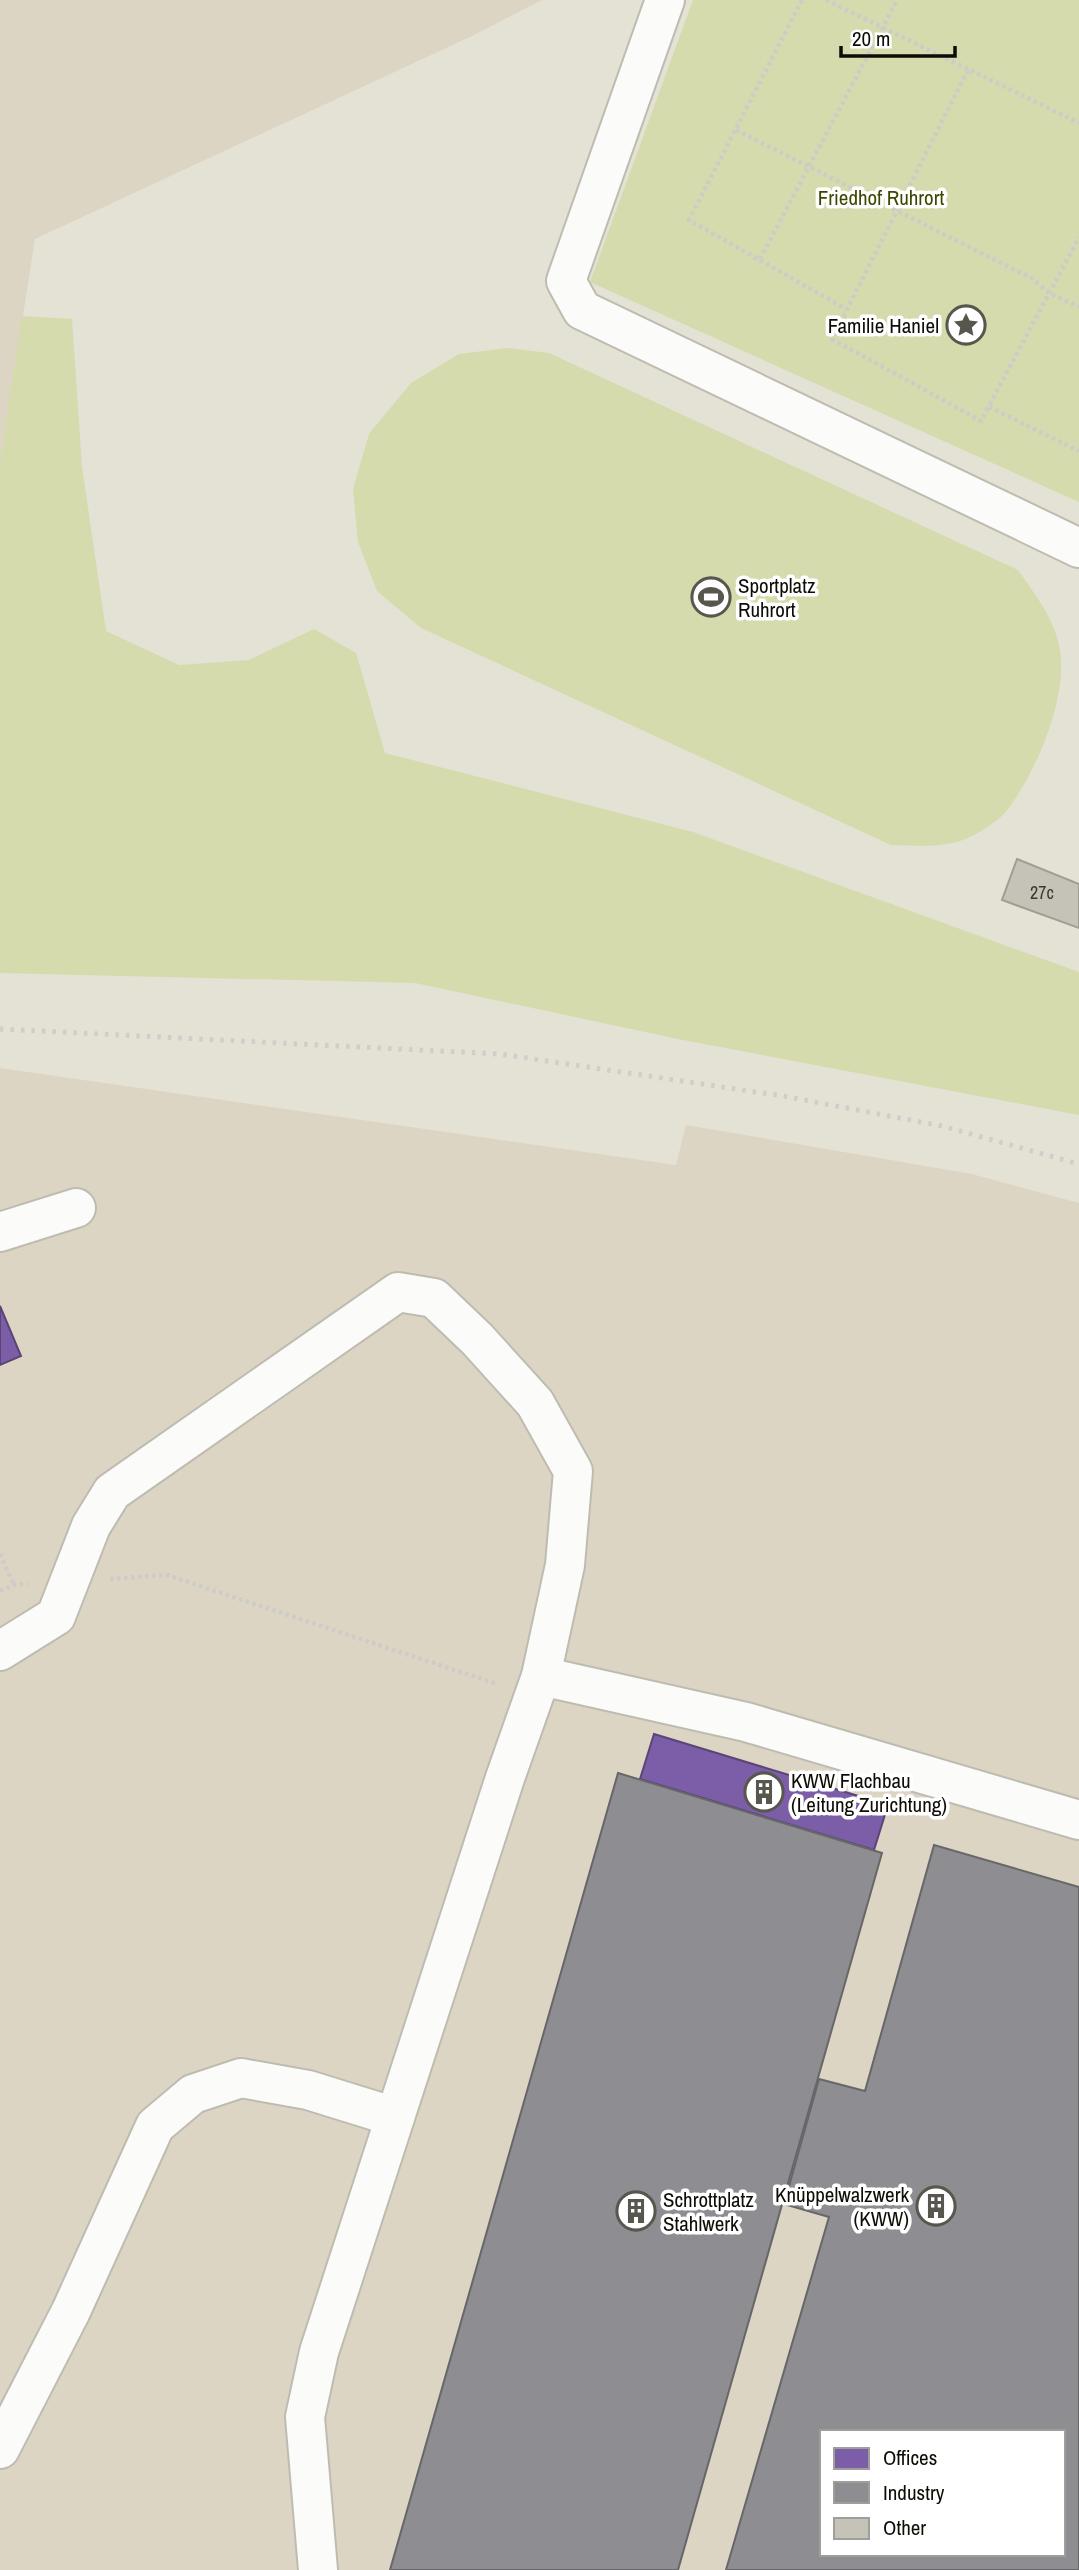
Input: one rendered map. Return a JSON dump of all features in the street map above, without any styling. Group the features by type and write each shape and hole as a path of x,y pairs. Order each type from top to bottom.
{"lane":[{"path":"665,0 566,281 582,310 1079,548"},
{"path":"0,1232 76,1208"},
{"path":"0,1651 56,1616 72,1581 91,1526 112,1492 398,1292 434,1297 535,1403 573,1471 565,1565 538,1686 319,2352 305,2417 318,2570"},
{"path":"538,1686 746,1722 1079,1820"},
{"path":"0,2449 71,2311 155,2126 193,2094 242,2078 308,2090 395,2118"}],"path":[{"path":"802,0 689,220 846,309"},
{"path":"826,0 1079,123"},
{"path":"760,260 897,0"},
{"path":"968,70 832,340 981,421 1079,237"},
{"path":"736,130 897,209 916,223 1033,279 1049,293 1079,307"},
{"path":"989,407 1079,451"},
{"path":"0,1554 14,1585"},
{"path":"0,1591 14,1585 167,1575 538,1686"}],"shaded area":[{"path":"0,0 542,0 470,37 35,239 0,462"},
{"path":"0,1068 676,1165 686,1125 972,1174 1079,1203 1079,2570 0,2570"}],"green space":[{"name":"Friedhof Ruhrort","path":"693,0 1079,0 1079,502 590,282"},
{"path":"22,316 72,319 82,467 106,631 179,665 249,660 314,629 356,653 385,753 693,832 1079,972 1079,1115 678,1039 415,983 0,973 0,462"},
{"name":"Sportplatz Ruhrort","path":"508,348 549,353 1018,570 1042,606 1056,635 1061,665 1060,686 1040,753 1005,813 978,833 954,843 934,846 891,845 421,628 377,591 358,542 353,489 369,434 411,383 459,354"}],"building: Offices":[{"path":"0,1306 21,1356 0,1365"},
{"name":"KWW Flachbau (Leitung Zurichtung)","path":"654,1734 888,1805 874,1850 640,1779"}],"building: Industry":[{"name":"Schrottplatz Stahlwerk","path":"618,1773 882,1853 678,2570 390,2570"},
{"name":"Knüppelwalzwerk (KWW)","path":"934,1845 1079,1887 1079,2570 726,2570 829,2217 784,2204 819,2079 865,2091"}],"building: Other":[{"path":"1017,859 1079,884 1079,928 1002,900"}],"railway":[{"path":"0,1029 500,1054 783,1096 942,1126 1079,1164"}],"place":[{"name":"Familie Haniel","path":"966,325"},
{"name":"Sportplatz Ruhrort","path":"711,597"},
{"name":"KWW Flachbau (Leitung Zurichtung)","path":"764,1792"},
{"name":"Knüppelwalzwerk (KWW)","path":"936,2206"},
{"name":"Schrottplatz Stahlwerk","path":"636,2211"}]}
